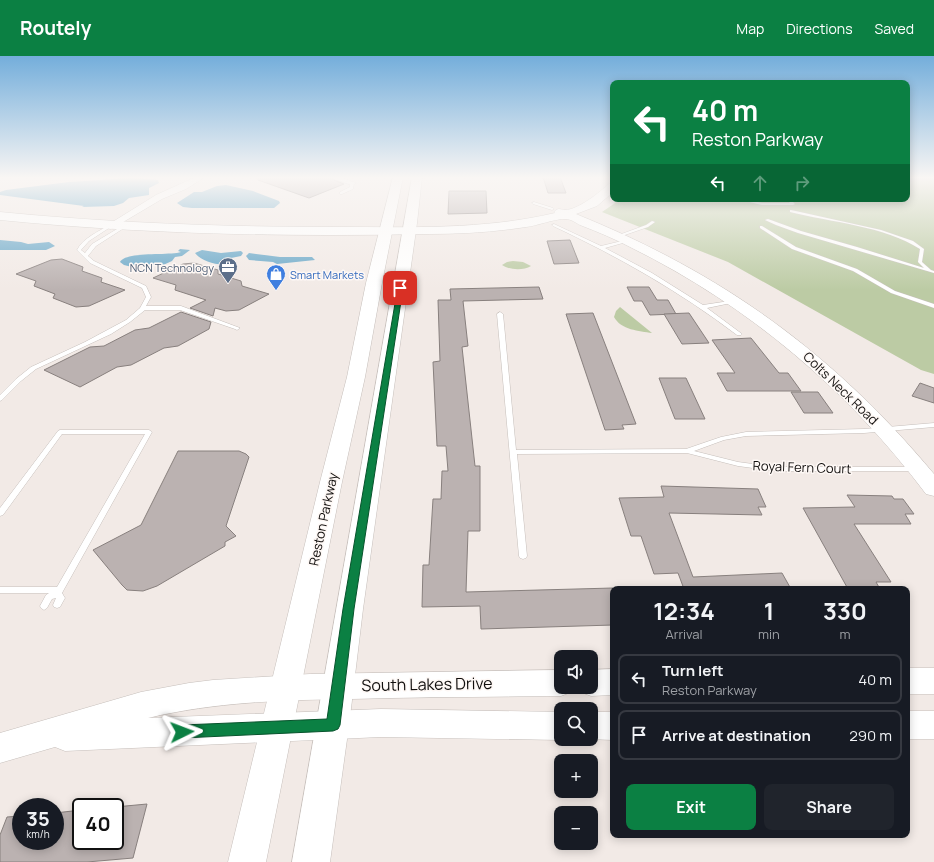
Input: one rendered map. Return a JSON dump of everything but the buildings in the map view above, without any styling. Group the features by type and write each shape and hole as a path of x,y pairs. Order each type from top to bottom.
{"main road":[{"path":"44,215 118,224 134,220 214,224 491,228 526,224 563,215"},
{"name":"Reston Parkway","path":"247,862 335,461 356,377 390,215"},
{"path":"311,862 339,685 348,609 412,215"},
{"path":"411,227 488,221 528,215"},
{"name":"Colts Neck Road","path":"566,215 623,238 681,267 736,300 772,326 842,386 884,430 934,489"},
{"path":"0,216 222,231 387,227"},
{"path":"910,681 934,681"},
{"path":"598,683 610,682"},
{"name":"South Lakes Drive","path":"0,748 35,739 112,714 161,701 222,692 339,685 554,683"},
{"name":"South Lakes Drive","path":"35,739 93,734 130,734 381,723 554,726"},
{"path":"910,725 934,725"},
{"path":"598,726 610,726"}],"street":[{"path":"118,224 133,215"},
{"path":"134,220 143,215"}],"lane":[{"path":"806,215 880,232 917,244 922,249 920,262 933,272"},
{"path":"767,220 798,232 933,272"},
{"path":"602,247 653,222"},
{"path":"0,399 15,382 33,369 116,328 132,318 149,300 149,293 147,289 134,281 92,262 79,250 80,247 118,224"},
{"path":"85,256 89,249 118,224"},
{"path":"554,225 602,247 658,278 703,307 739,334"},
{"path":"761,227 794,248 855,270 893,292 934,306"},
{"path":"703,307 736,300"},
{"path":"143,308 181,308 237,328"},
{"path":"500,314 523,556"},
{"name":"Royal Fern Court","path":"687,451 722,438 746,434 884,430 934,425"},
{"path":"0,513 60,432 149,432 59,591 49,597 44,606"},
{"name":"Royal Fern Court","path":"513,452 687,451 738,464 775,469 918,469"},
{"path":"0,590 59,591"},
{"path":"57,605 61,598 59,591"}],"green space":[{"path":"609,215 934,215 934,374 921,370 728,262"},
{"path":"513,261 523,262 531,266 524,269 516,269 508,268 502,265"},
{"path":"620,307 652,333 631,329 621,325 614,317 616,311"}],"water":[{"path":"0,240 28,244 49,242 55,246 46,250 0,250"},
{"path":"180,249 190,250 182,256 175,257 172,261 161,266 146,264 132,267 124,265 120,262 130,256 175,253 181,252 178,251"},
{"path":"202,250 221,253 241,251 243,253 241,256 231,258 235,261 234,262 229,264 219,264 202,259 195,253"},
{"path":"249,253 280,257 312,257 315,260 277,264 273,262 249,260 246,256"}],"place":[{"name":"NCN Technology","path":"228,284"},
{"name":"Smart Markets","path":"276,291"}],"route":[{"path":"182,732 333,725 348,609 400,288"}]}
